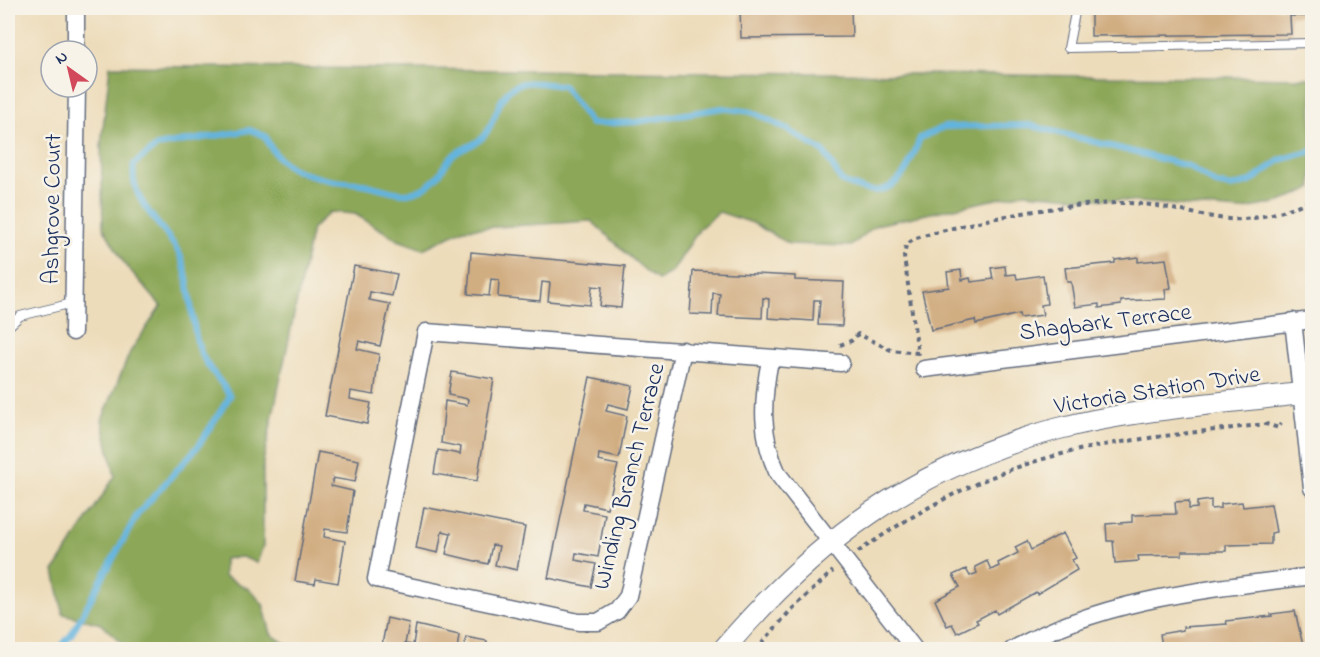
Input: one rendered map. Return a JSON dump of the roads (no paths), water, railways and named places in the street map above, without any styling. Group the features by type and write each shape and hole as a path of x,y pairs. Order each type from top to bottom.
{"street":[{"path":"76,8 76,39"},
{"name":"Ashgrove Court","path":"72,332 77,99"},
{"name":"Shagbark Terrace","path":"924,369 1312,320"},
{"path":"1293,321 1307,393 1312,488"},
{"name":"Winding Branch Terrace","path":"683,350 637,561 628,596 617,611 598,622 579,622 376,579 426,332 683,350 770,360 839,363"},
{"path":"770,360 762,420 768,453 778,474 915,650"},
{"name":"Victoria Station Drive","path":"723,650 762,604 830,542 868,513 915,484 1005,445 1059,429 1113,418 1307,393"},
{"path":"1011,650 1073,621 1147,599 1312,576"}],"lane":[{"path":"1076,8 1068,48 1312,43"},
{"path":"8,327 20,316 73,303"}],"waterway":[{"path":"58,650 71,635 137,515 199,445 230,396 200,350 186,274 180,255 136,190 134,164 157,146 250,130 265,136 270,147 283,162 308,175 407,193 426,187 438,176 452,156 480,140 491,125 499,104 507,92 518,84 531,82 563,86 591,124 636,122 722,108 752,112 787,129 824,152 842,182 870,191 884,189 899,180 920,138 944,127 1029,125 1188,166 1216,184 1231,187 1250,182 1280,160 1312,151"}]}
